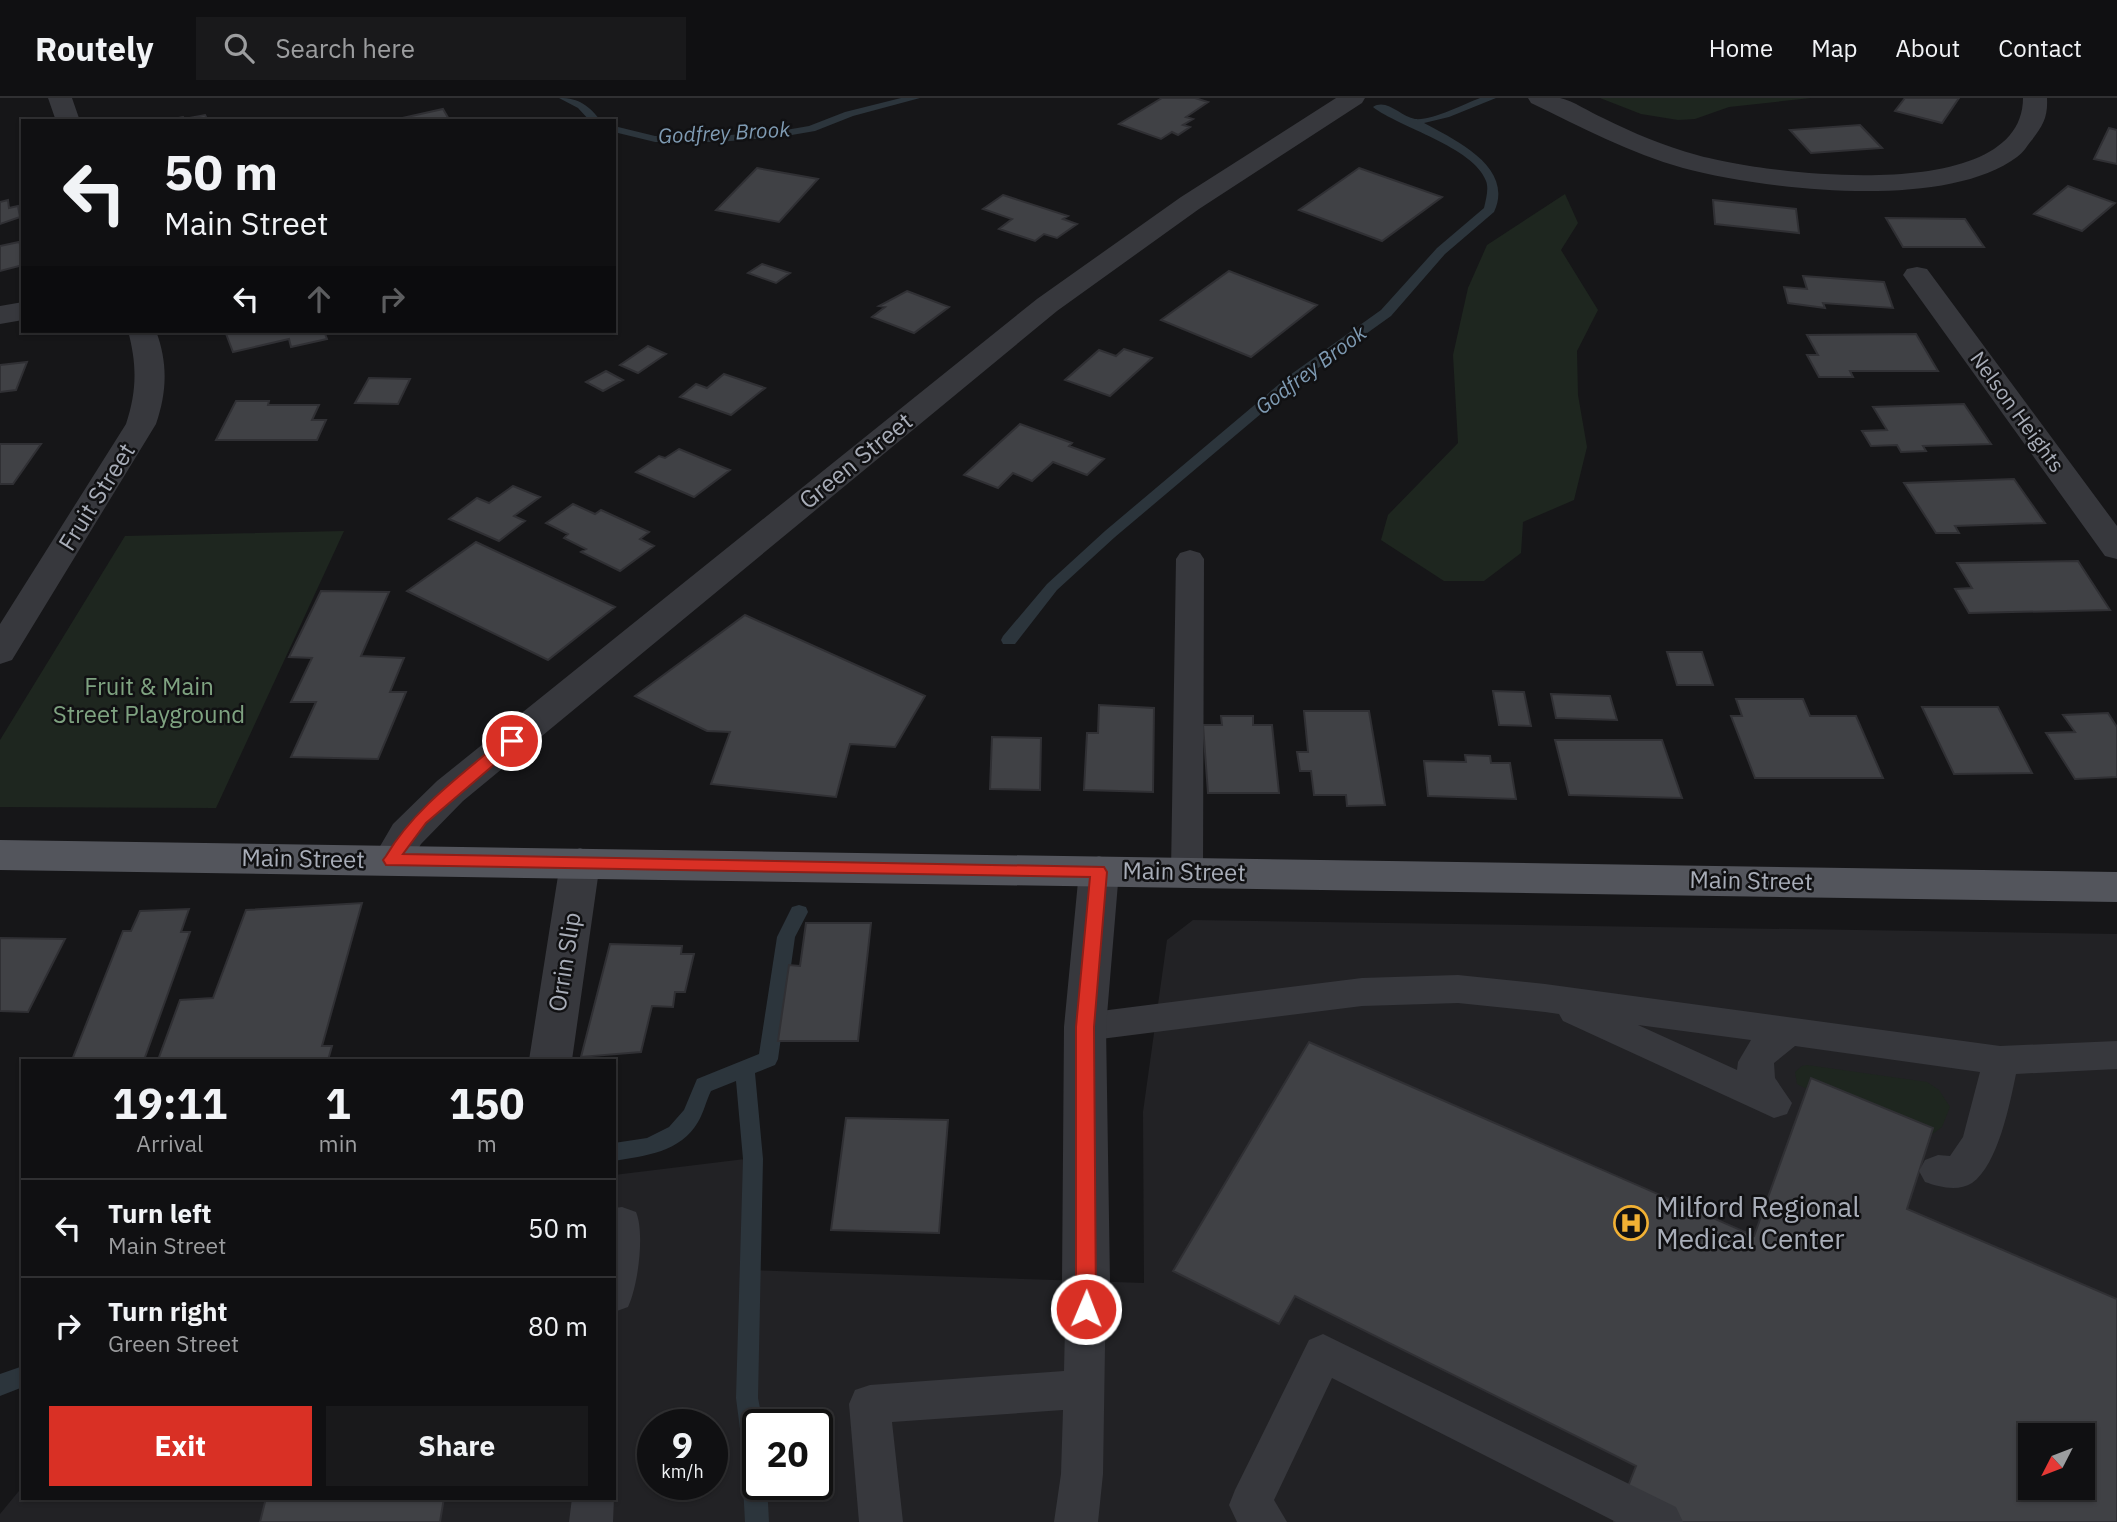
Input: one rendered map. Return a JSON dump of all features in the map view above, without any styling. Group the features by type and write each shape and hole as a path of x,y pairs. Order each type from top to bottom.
{"main road":[{"name":"Main Street","path":"0,855 2117,887"}],"street":[{"path":"60,98 67,119"},
{"name":"Green Street","path":"392,860 407,834 450,791 1047,305 1190,203 1353,98"},
{"path":"1540,98 1620,135 1692,162 1767,178 1851,184 1937,178 1984,165 2007,152 2023,138 2033,123 2035,98"},
{"name":"Nelson Heights","path":"1917,275 2117,549"},
{"path":"0,315 21,311"},
{"name":"Fruit Street","path":"0,652 142,424 152,388 151,364 143,333"},
{"name":"Orrin Slip","path":"550,1059 580,863"},
{"path":"1086,1282 1085,1027 1099,872"}],"lane":[{"path":"1187,872 1190,559"},
{"path":"1085,1027 1362,992 1458,989 1545,998 2000,1060 2117,1055"},
{"path":"1545,998 1774,1103 1762,1092 1755,1078 1756,1062 1764,1047 1791,1032"},
{"path":"1938,1171 1958,1172 1969,1164 1980,1138 2000,1060"},
{"path":"616,1225 622,1224 616,1276"},
{"path":"1076,1522 1082,1474 1086,1282"},
{"path":"1265,1522 1250,1505 1323,1353 1661,1522"},
{"path":"881,1522 870,1404 1083,1389"},
{"path":"591,1522 593,1500"}],"shaded area":[{"name":"Milford Regional Medical Center","path":"1193,920 2117,934 2117,1522 0,1522 0,1514 21,1488 21,1500 616,1500 616,1175 745,1159 749,1270 1144,1283 1143,1112 1167,940"}],"green space":[{"path":"1600,98 1811,98 1729,107 1695,119 1678,120 1641,114"},
{"path":"1565,194 1578,223 1561,250 1598,310 1577,351 1578,395 1587,447 1574,500 1523,522 1521,553 1484,581 1444,581 1381,540 1388,515 1458,443 1453,355 1468,288 1487,245"},
{"name":"Fruit & Main Street Playground","path":"344,531 216,808 0,807 0,740 125,536"},
{"path":"1807,1065 1927,1082 1939,1090 1950,1107 1942,1127 1931,1135 1933,1128 1812,1079 1807,1089 1797,1084 1795,1072"}],"building":[{"path":"1162,98 1195,98 1208,102 1186,117 1193,119 1183,125 1190,127 1178,135 1172,132 1161,139 1119,124"},
{"path":"1905,98 1959,98 1942,123 1895,111"},
{"path":"443,109 449,119 398,119"},
{"path":"205,115 207,119 184,119"},
{"path":"1860,125 1882,148 1811,153 1790,130"},
{"path":"2109,128 2117,130 2117,164 2094,159"},
{"path":"757,168 818,179 779,222 716,210"},
{"path":"1359,168 1442,197 1382,241 1299,210"},
{"path":"2068,186 2115,203 2082,231 2034,214"},
{"path":"1003,195 1068,216 1063,219 1077,224 1057,238 1044,234 1035,241 999,229 1012,219 983,209"},
{"path":"8,200 9,208 18,206 20,217 0,224 0,202"},
{"path":"1713,200 1796,209 1799,233 1715,224"},
{"path":"1886,218 1965,219 1984,247 1903,247"},
{"path":"19,242 21,266 0,271 0,246"},
{"path":"762,264 790,273 776,283 748,273"},
{"path":"1229,271 1317,305 1251,357 1161,320"},
{"path":"1803,276 1884,282 1893,308 1823,303 1825,308 1788,303 1784,287 1807,289"},
{"path":"907,291 949,307 914,333 872,317 885,307 879,306"},
{"path":"226,333 325,333 327,339 291,347 289,339 233,352"},
{"path":"1916,334 1938,371 1850,371 1853,377 1819,377 1807,355 1818,355 1807,335"},
{"path":"648,346 666,354 638,373 620,365"},
{"path":"1124,349 1152,358 1110,396 1065,380 1099,350 1116,356"},
{"path":"27,362 16,390 0,392 0,365"},
{"path":"606,371 623,380 603,391 586,382"},
{"path":"724,374 765,388 731,415 680,397 696,384 707,388"},
{"path":"369,378 410,379 398,404 355,403"},
{"path":"236,401 269,401 268,405 319,405 312,420 326,420 317,440 216,440"},
{"path":"1964,404 1991,444 1923,446 1926,451 1901,452 1897,445 1871,446 1862,431 1887,430 1873,407"},
{"path":"1020,424 1072,443 1069,446 1104,459 1087,475 1053,462 1032,481 1013,473 998,488 964,475"},
{"path":"0,444 41,444 13,484 0,484"},
{"path":"679,449 730,470 694,497 636,472 659,456 665,458"},
{"path":"2014,479 2045,523 1955,526 1959,533 1936,533 1904,483"},
{"path":"513,486 540,497 514,516 525,521 499,541 449,519 477,498 489,503"},
{"path":"573,504 595,514 601,510 649,532 640,539 654,546 620,571 581,552 586,549 564,538 568,534 546,523"},
{"path":"476,542 615,607 548,660 407,591"},
{"path":"2078,561 2110,610 1969,613 1955,589 1972,588 1957,563"},
{"path":"321,591 389,592 361,656 404,658 390,692 406,692 378,759 291,757 316,702 291,702 312,658 289,657"},
{"path":"745,615 925,696 895,747 850,744 836,797 711,784 730,732 707,731 635,696"},
{"path":"1667,652 1702,652 1713,685 1677,685"},
{"path":"1493,691 1524,692 1531,726 1499,725"},
{"path":"1551,694 1610,696 1617,720 1556,718"},
{"path":"1736,699 1803,699 1810,716 1856,716 1883,778 1755,778 1731,716 1742,716"},
{"path":"1099,705 1154,708 1153,792 1084,790 1087,733 1098,733"},
{"path":"1922,707 1998,707 2032,773 1954,774"},
{"path":"1304,711 1369,711 1385,805 1347,806 1346,795 1314,795 1311,771 1300,771 1297,752 1308,752"},
{"path":"2108,713 2117,727 2117,777 2075,779 2046,733 2075,732 2063,715"},
{"path":"1221,716 1253,716 1253,725 1272,725 1279,793 1208,793 1203,725 1222,725"},
{"path":"992,737 1041,738 1040,790 990,789"},
{"path":"1555,740 1662,740 1682,798 1569,795"},
{"path":"1465,755 1490,756 1491,763 1510,763 1516,799 1428,796 1424,761 1466,762"},
{"path":"362,903 322,1046 332,1046 328,1059 158,1059 180,1000 213,998 246,910"},
{"path":"189,909 181,932 190,932 144,1059 72,1059 123,931 131,931 140,911"},
{"path":"806,923 871,923 858,1041 778,1041 789,965 800,966"},
{"path":"0,938 65,939 28,1012 0,1011"},
{"path":"610,944 682,946 681,954 694,954 685,992 675,992 673,1007 652,1006 641,1052 581,1057"},
{"path":"1309,1042 1754,1236 1811,1078 1933,1128 1907,1209 2117,1299 2117,1522 1614,1522 1636,1466 1295,1296 1279,1324 1173,1271"},
{"path":"846,1118 948,1120 939,1233 831,1230"},
{"path":"266,1500 444,1500 440,1522 260,1522"}],"waterway":[{"name":"Godfrey Brook","path":"565,98 582,106 594,119"},
{"name":"Godfrey Brook","path":"616,129 655,139 718,139 780,134 811,129 849,114 914,98"},
{"path":"1413,123 1445,115 1490,98"},
{"name":"Godfrey Brook","path":"1379,107 1413,123"},
{"name":"Godfrey Brook","path":"1009,640 1052,587 1110,534 1295,378 1386,313 1441,251 1490,209 1492,185 1483,168 1456,147 1413,123"},
{"name":"Godfrey Brook","path":"745,1068 768,1059 786,937 799,912"},
{"name":"Godfrey Brook","path":"616,1152 668,1139 685,1126 704,1085 745,1068"},
{"path":"745,1068 753,1159 747,1398 752,1429 757,1522"},
{"name":"Godfrey Brook","path":"0,1385 21,1377"}],"place":[{"name":"Milford Regional Medical Center","path":"1631,1223"}],"route":[{"path":"512,741 420,819 398,847 392,860 1099,872 1085,1027 1086,1309"}]}
